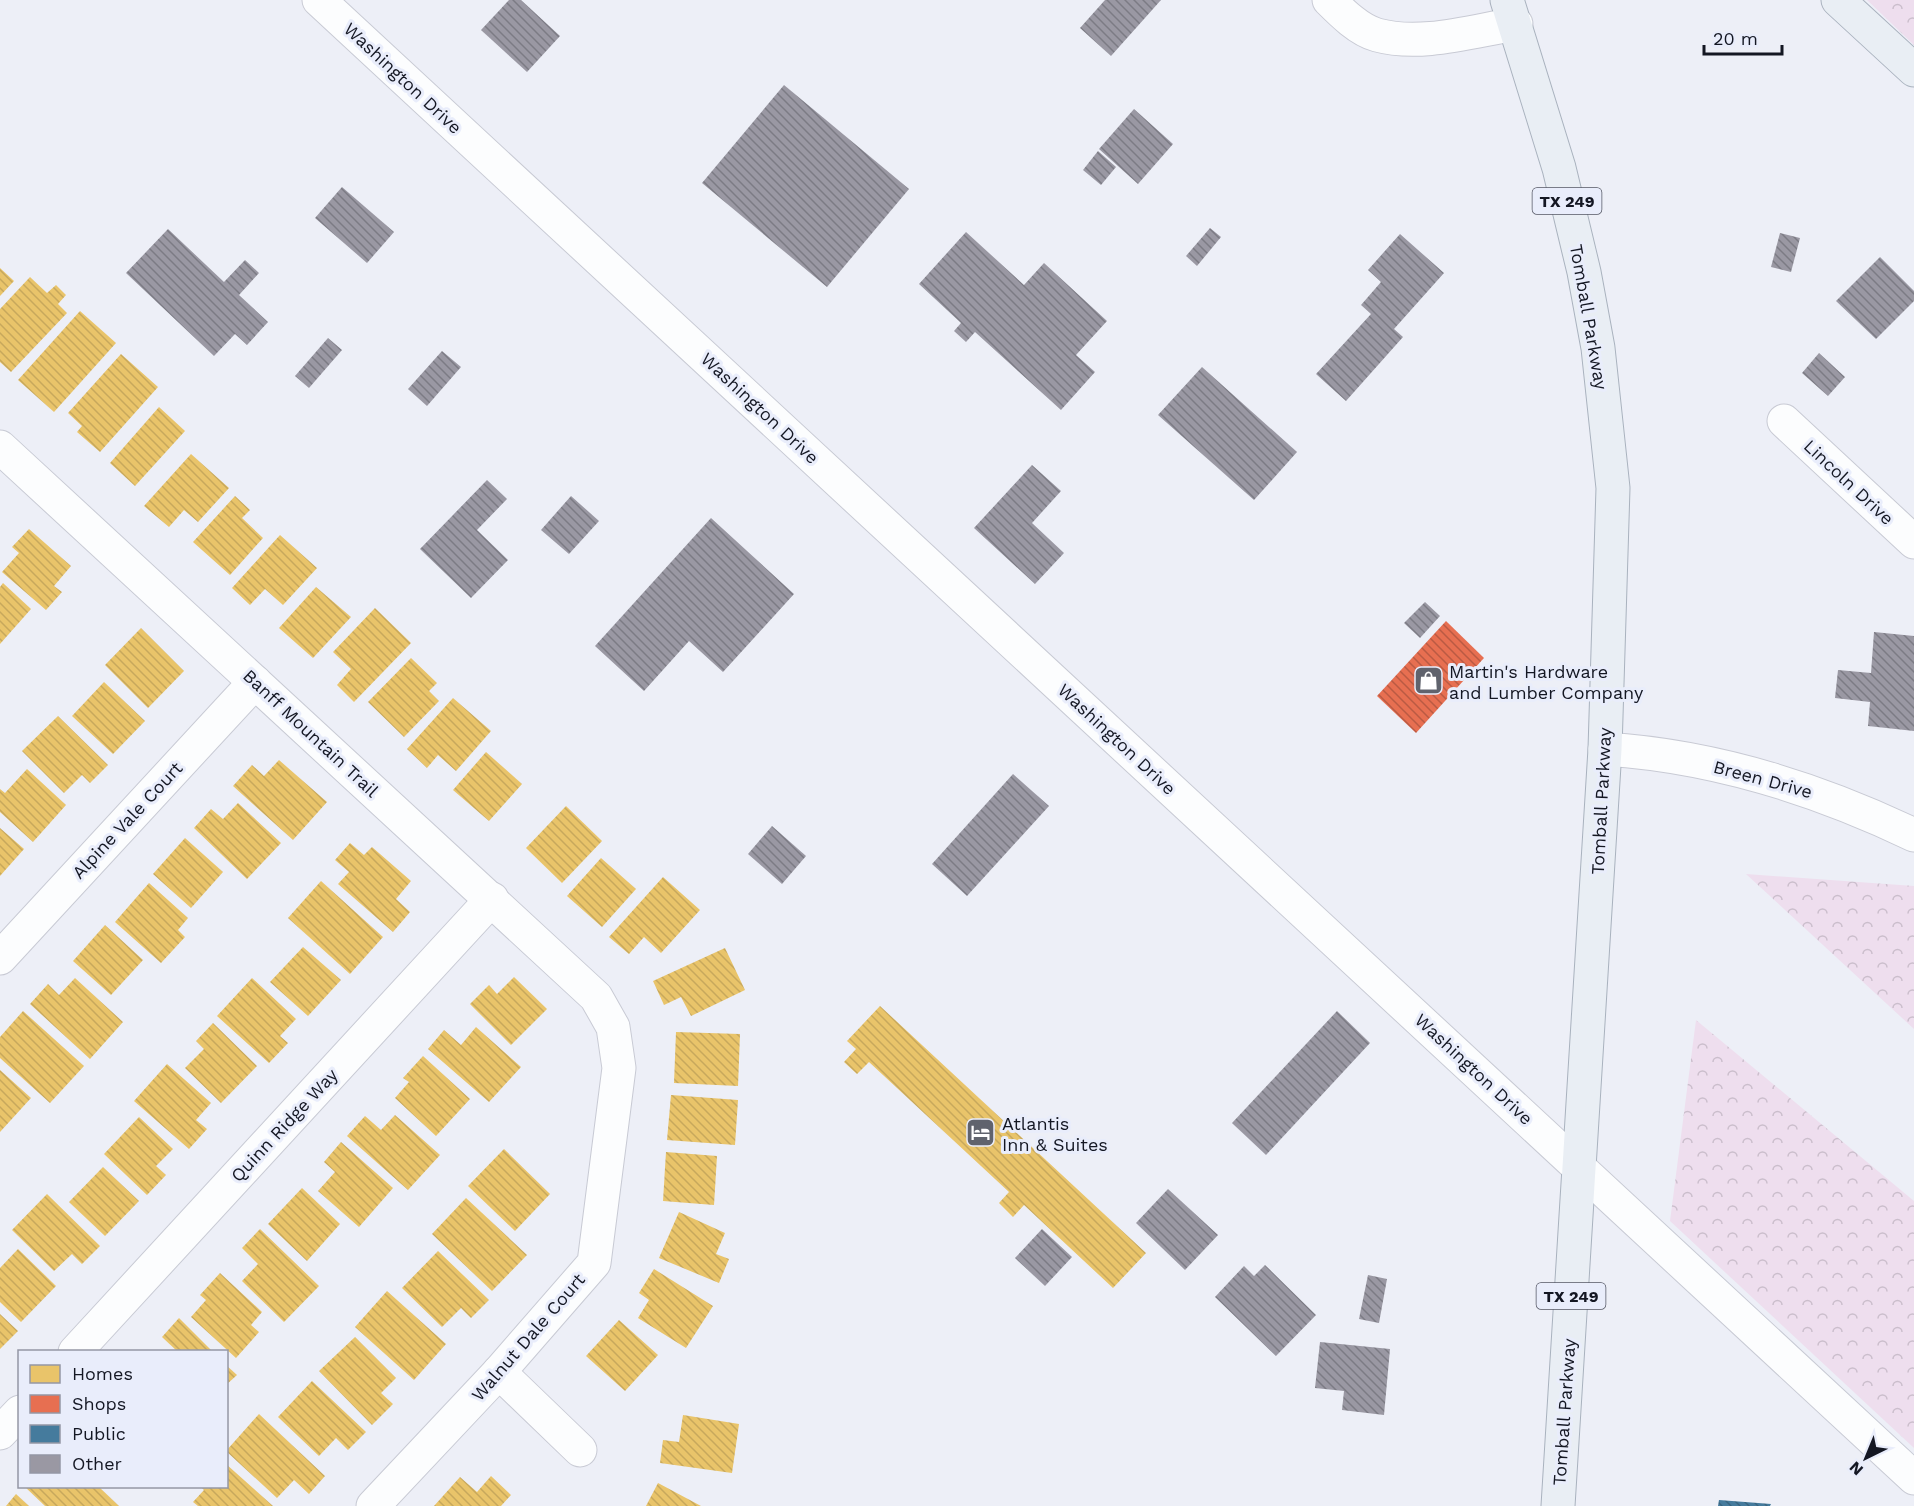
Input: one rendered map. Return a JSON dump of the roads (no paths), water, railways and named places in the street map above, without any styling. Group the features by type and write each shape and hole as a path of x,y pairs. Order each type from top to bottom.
{"main road":[{"path":"1838,0 1911,66"},
{"name":"Tomball Parkway","path":"1512,12 1562,180 1598,348 1613,488 1605,749 1558,1506"}],"street":[{"name":"Washington Drive","path":"319,0 1914,1478"},
{"path":"1329,0 1351,21 1376,35 1400,39 1426,39 1512,12"},
{"name":"Lincoln Drive","path":"1784,421 1914,542"},
{"name":"Banff Mountain Trail","path":"4,458 255,682 492,899 596,997 613,1027"},
{"name":"Alpine Vale Court","path":"0,958 255,682"},
{"name":"Breen Drive","path":"1605,749 1639,752 1724,766 1795,785 1866,812 1914,834"},
{"name":"Quinn Ridge Way","path":"77,1350 492,899"},
{"name":"Walnut Dale Court","path":"373,1506 499,1372 594,1263 619,1068 613,1027"},
{"path":"499,1372 580,1450"},
{"path":"0,1433 18,1414"}],"place":[{"name":"Martin's Hardware and Lumber Company","path":"1428,681"},
{"name":"Atlantis Inn & Suites","path":"981,1133"}]}
